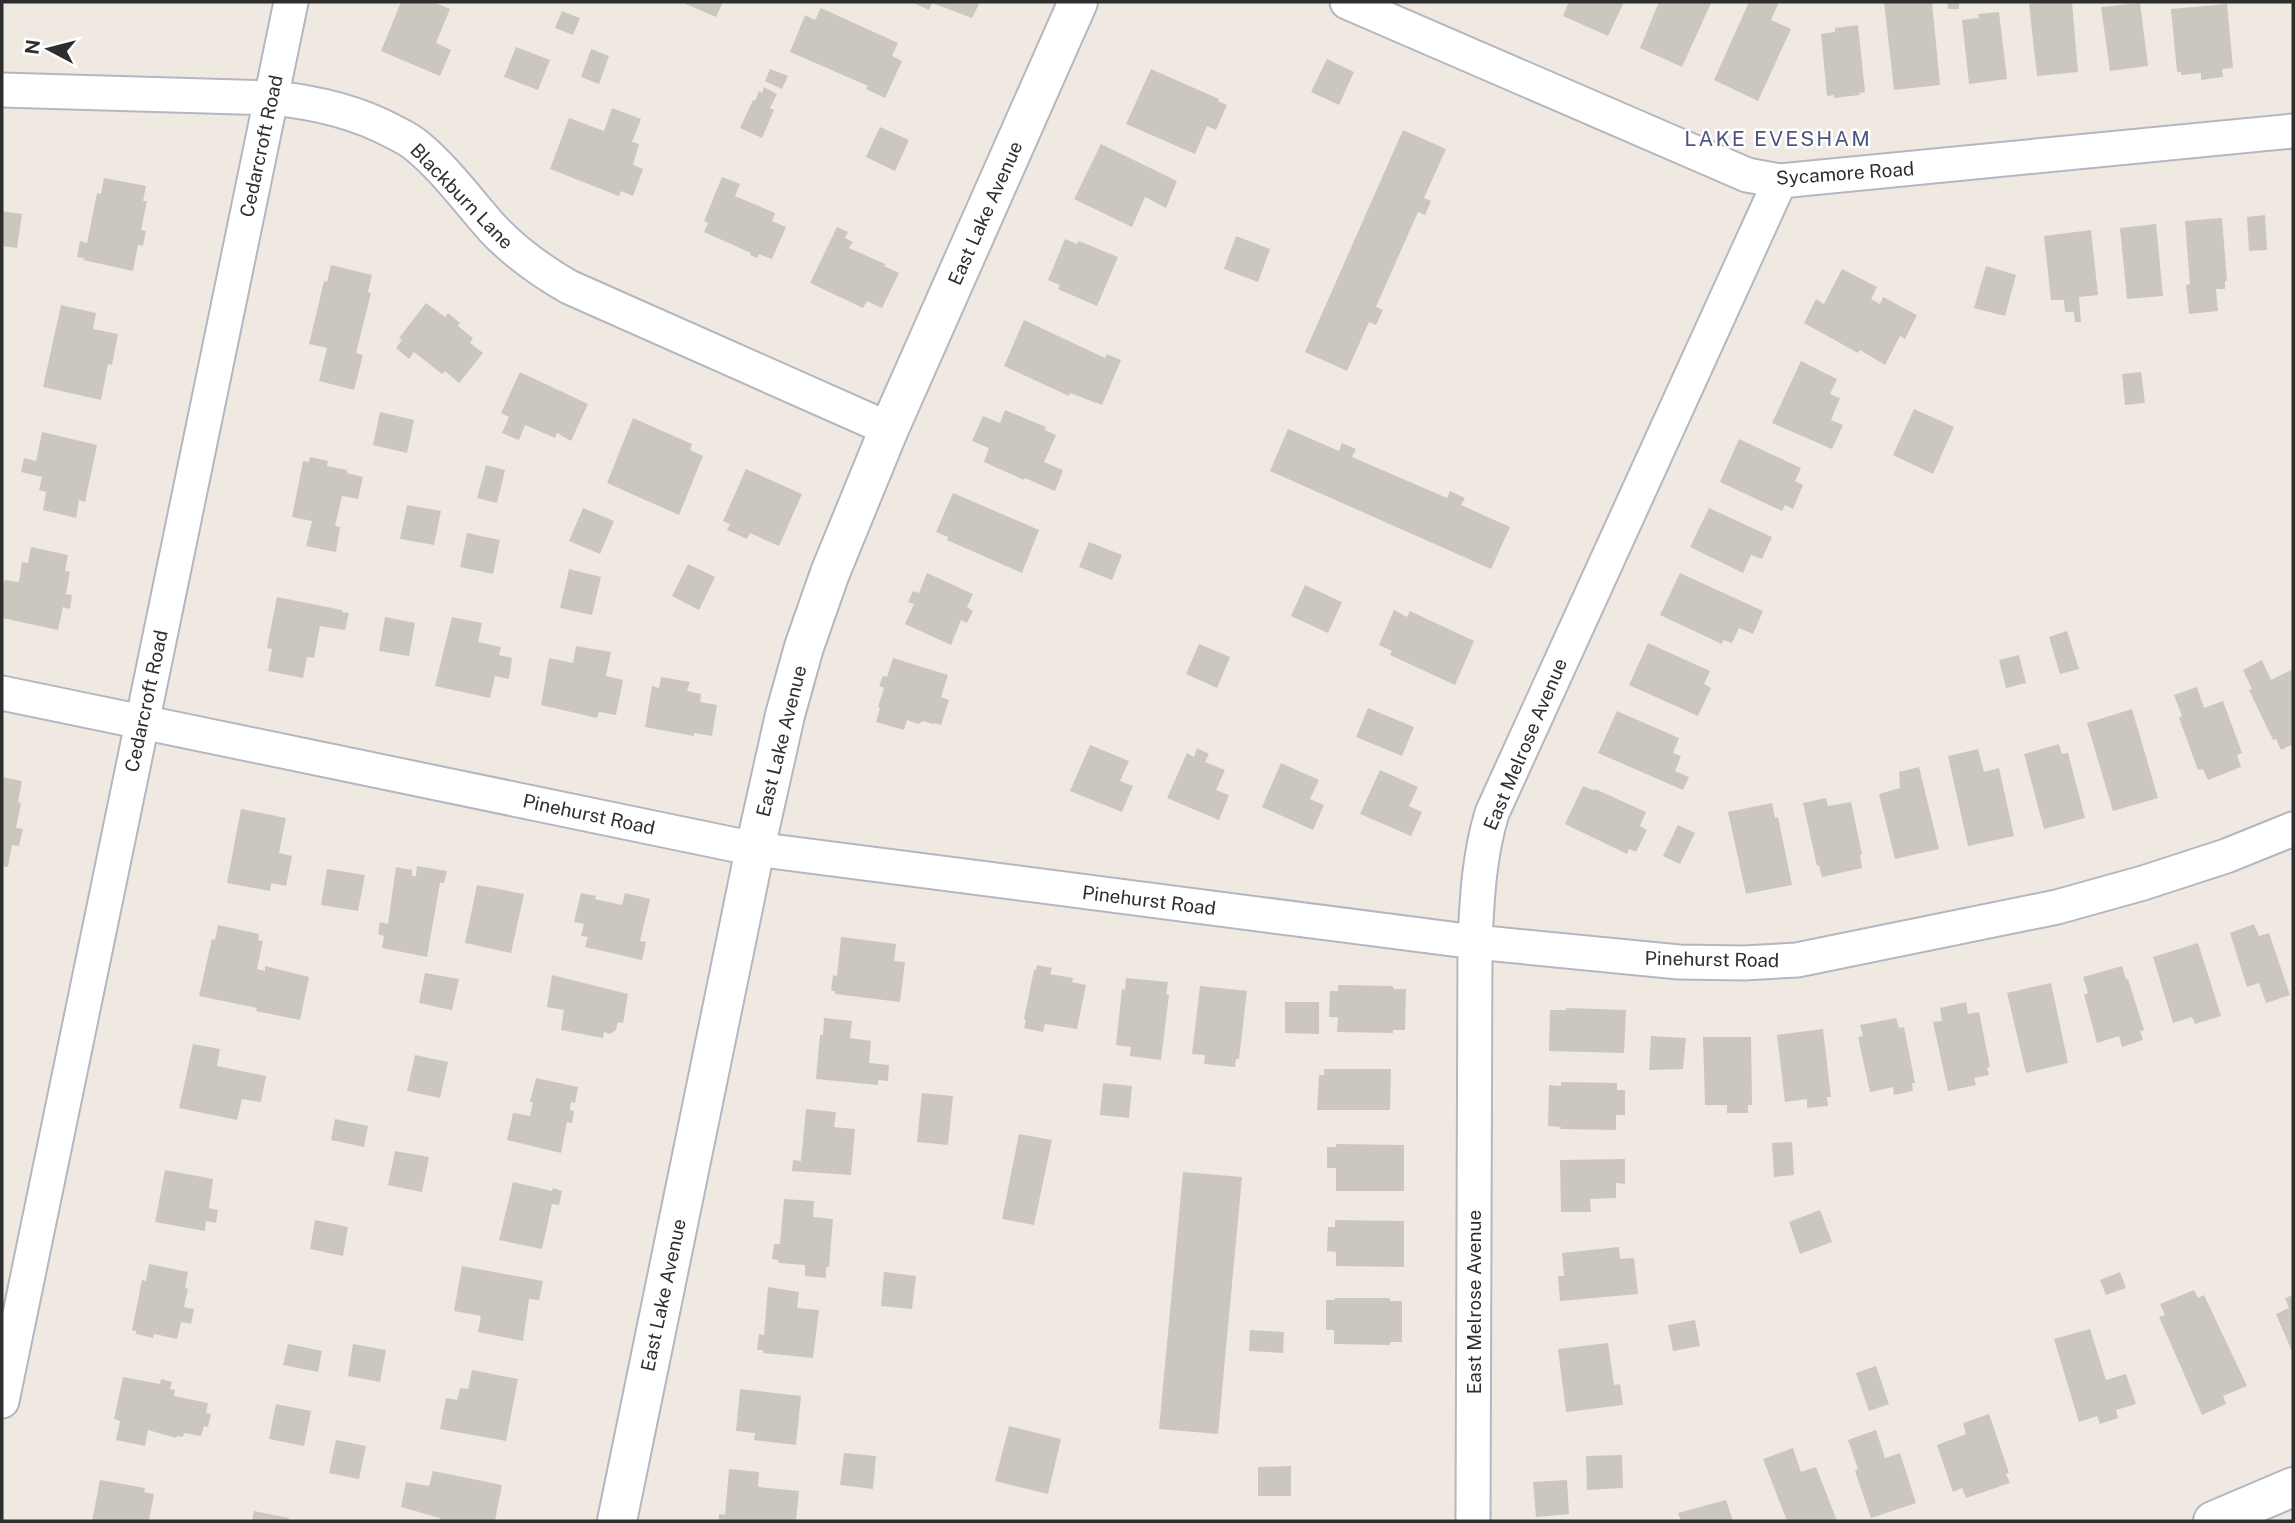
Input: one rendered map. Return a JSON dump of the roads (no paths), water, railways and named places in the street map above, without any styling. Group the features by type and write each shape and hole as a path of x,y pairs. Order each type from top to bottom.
{"street":[{"name":"Cedarcroft Road","path":"2,1401 291,2"},
{"name":"East Lake Avenue","path":"617,1521 755,849 785,715 804,647 830,573 889,429 1078,2"},
{"name":"Sycamore Road","path":"1347,2 1747,175 1780,181 2293,131"},
{"name":"Blackburn Lane","path":"2,90 271,98 340,109 379,124 415,144 436,163 495,231 546,274 582,293 889,429"},
{"name":"East Melrose Avenue","path":"1473,1521 1475,942 1478,877 1483,843 1492,813 1780,181"},
{"name":"Pinehurst Road","path":"2,693 755,849 1475,942 1679,962 1744,963 1797,960 2057,907 2215,860 2293,829"},
{"path":"2213,1521 2293,1487"}],"district":[{"name":"LAKE EVESHAM","path":"1778,139"}]}
